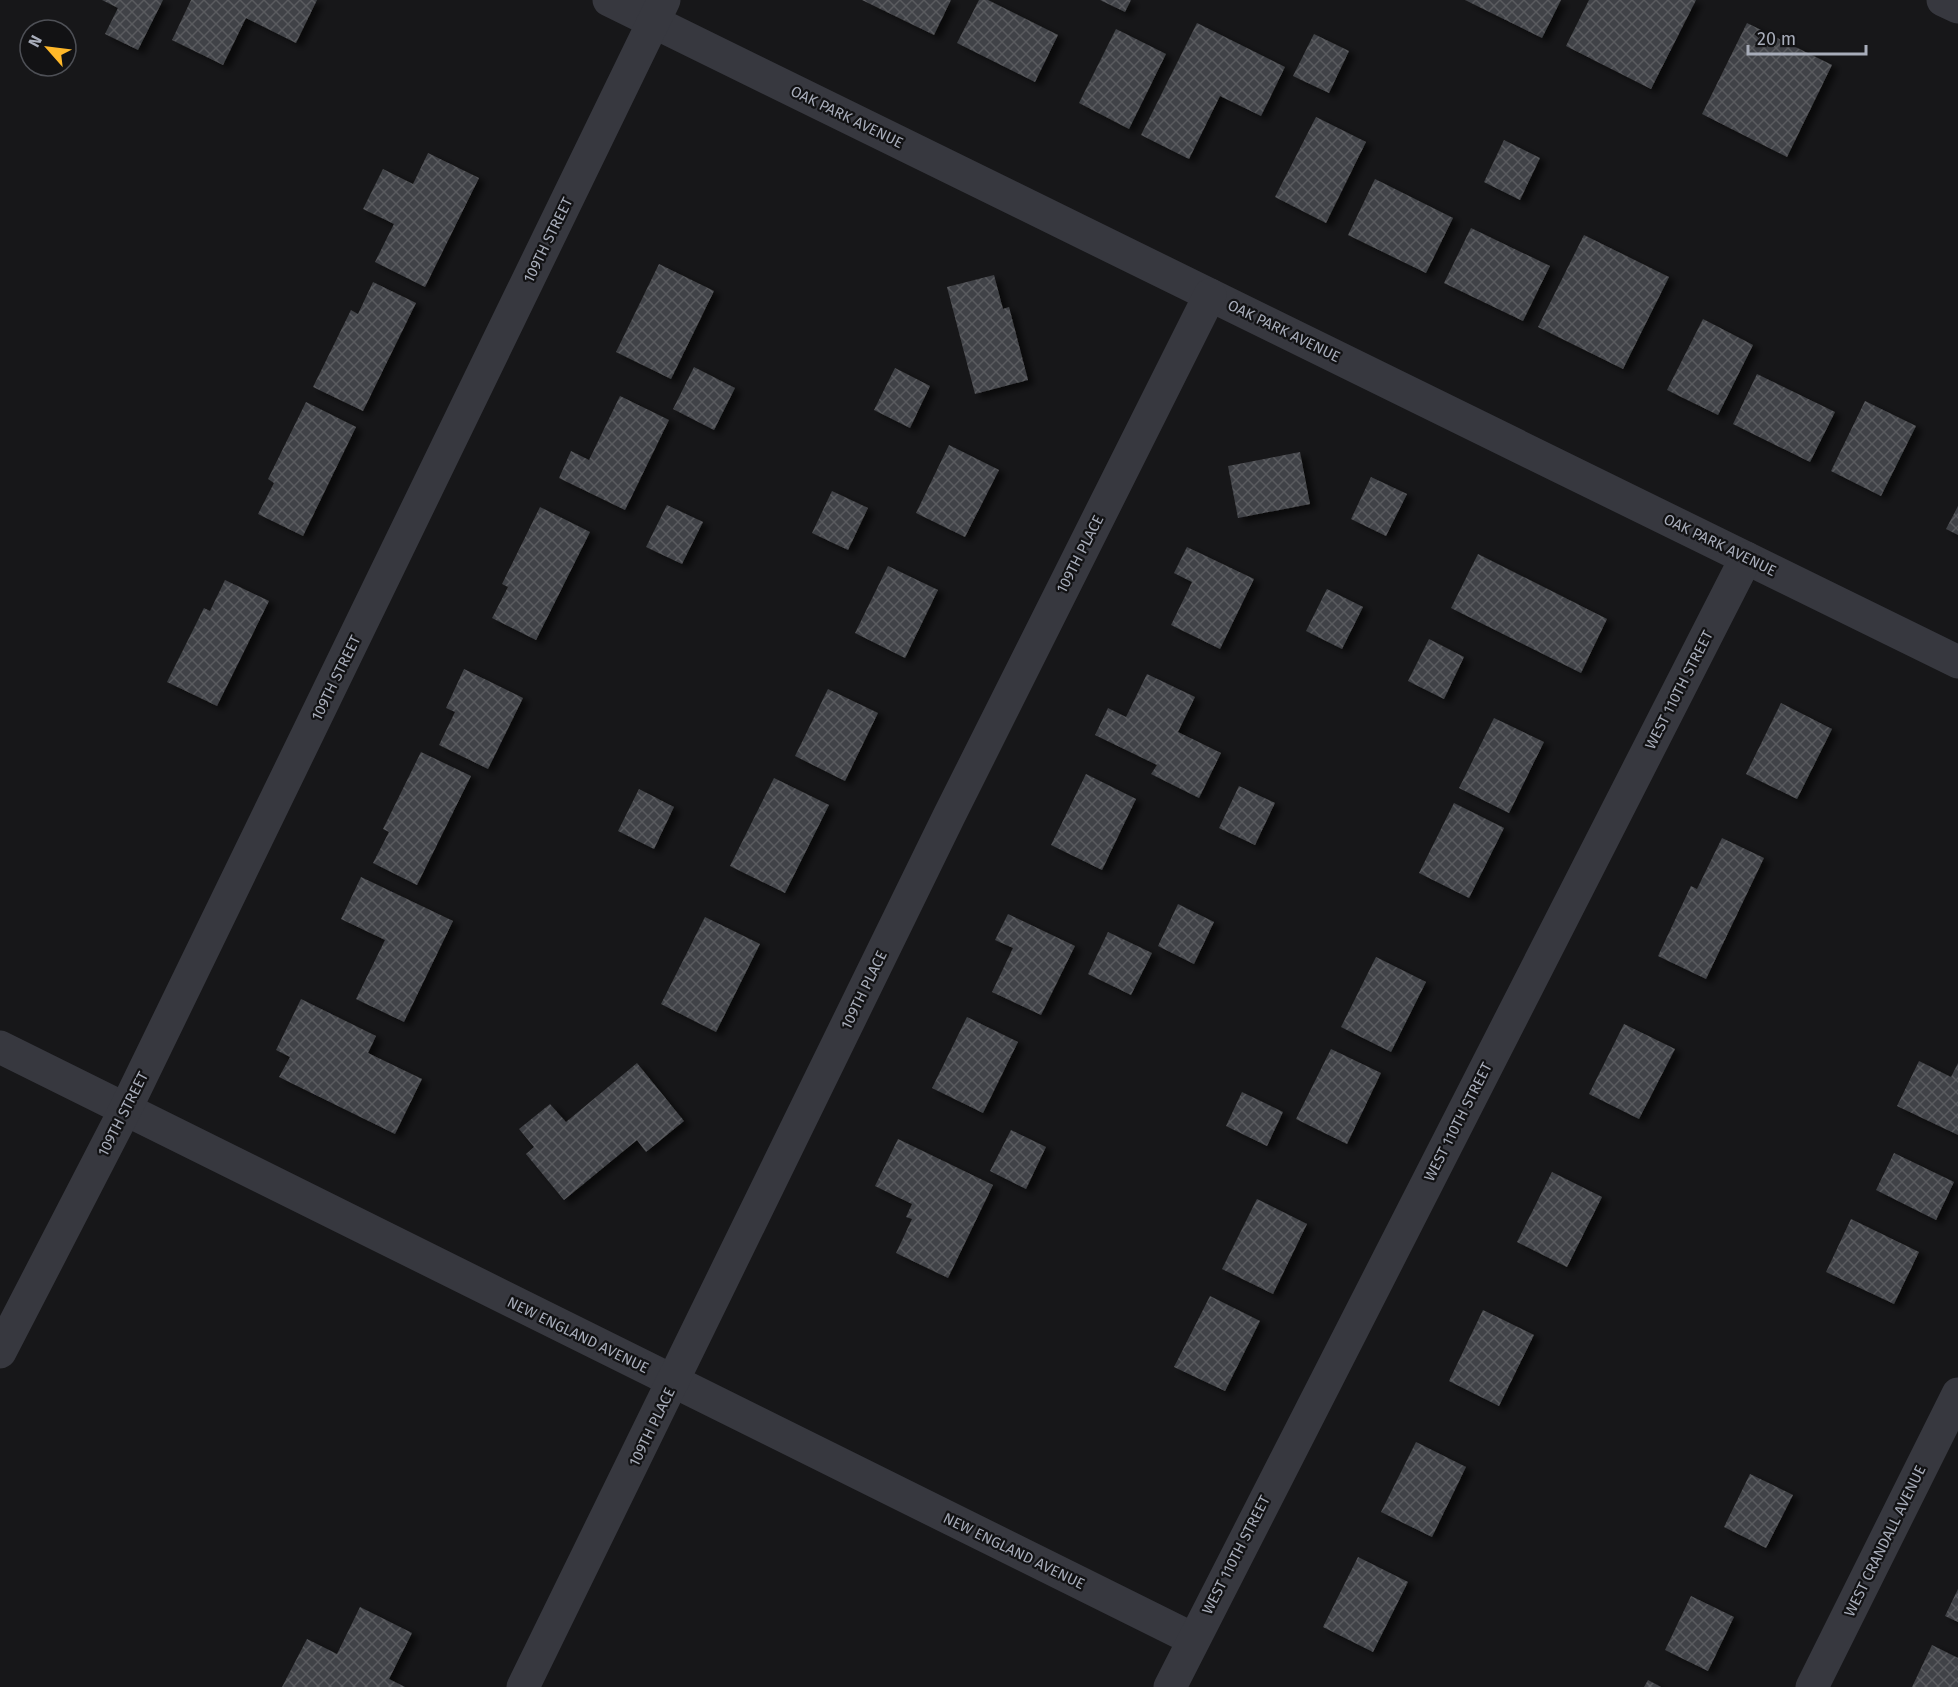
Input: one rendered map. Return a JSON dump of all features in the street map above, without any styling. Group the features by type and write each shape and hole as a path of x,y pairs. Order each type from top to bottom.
{"street":[{"name":"OAK PARK AVENUE","path":"609,0 659,11 1210,295 1958,662"},
{"path":"1943,0 1958,8"},
{"name":"109TH STREET","path":"0,1352 125,1110 659,11"},
{"name":"109TH PLACE","path":"523,1687 954,805 1210,295"},
{"name":"WEST 110TH STREET","path":"1170,1687 1746,558"},
{"name":"NEW ENGLAND AVENUE","path":"0,1047 1193,1639"},
{"name":"WEST CRANDALL AVENUE","path":"1812,1687 1958,1394"}],"building":[{"path":"102,0 163,0 138,50 105,34 118,8"},
{"path":"191,0 317,0 296,43 246,18 223,65 172,40"},
{"path":"862,0 951,0 934,35"},
{"path":"979,0 988,0 1058,35 1035,82 957,43"},
{"path":"1100,0 1131,0 1125,12"},
{"path":"1465,0 1561,0 1542,38"},
{"path":"1589,0 1696,0 1651,89 1566,46"},
{"path":"1197,23 1285,67 1261,116 1220,96 1189,159 1141,135"},
{"path":"1747,23 1832,65 1787,157 1702,114"},
{"path":"1116,29 1166,54 1129,129 1079,103"},
{"path":"1314,34 1349,51 1329,93 1293,76"},
{"path":"1316,117 1366,142 1326,223 1275,197"},
{"path":"1504,140 1540,158 1520,200 1484,182"},
{"path":"428,153 479,178 425,287 375,262 394,224 363,209 383,169 413,184"},
{"path":"1375,179 1453,218 1426,273 1348,235"},
{"path":"1471,228 1550,266 1523,321 1444,283"},
{"path":"1584,235 1669,277 1623,369 1538,327"},
{"path":"659,264 714,291 671,379 616,352"},
{"path":"994,275 1003,309 1009,307 1028,380 975,394 947,287"},
{"path":"373,282 416,303 363,411 313,387 351,310 358,314"},
{"path":"1703,319 1753,345 1718,415 1667,390"},
{"path":"694,367 735,388 714,430 673,409"},
{"path":"895,368 930,386 910,428 874,410"},
{"path":"1757,374 1835,412 1810,462 1733,424"},
{"path":"620,396 669,420 625,510 559,478 571,451 589,460"},
{"path":"1865,401 1916,426 1881,496 1831,471"},
{"path":"306,402 356,427 303,536 258,514 274,483 268,479"},
{"path":"949,445 999,470 965,537 916,513"},
{"path":"1300,452 1310,504 1238,518 1228,466"},
{"path":"1371,477 1407,494 1386,536 1351,519"},
{"path":"832,491 868,508 848,550 812,533"},
{"path":"667,505 703,522 682,564 646,547"},
{"path":"1958,506 1958,535 1946,529"},
{"path":"540,507 590,532 536,640 492,618 508,587 502,584"},
{"path":"1187,547 1254,579 1220,649 1171,625 1192,582 1174,573"},
{"path":"1478,554 1607,619 1581,673 1451,608"},
{"path":"888,566 938,590 905,658 855,633"},
{"path":"225,580 269,601 217,706 167,682 204,608 210,611"},
{"path":"1327,589 1363,607 1342,649 1306,631"},
{"path":"1429,639 1464,657 1444,699 1408,681"},
{"path":"464,669 523,698 488,769 439,745 455,712 446,708"},
{"path":"1147,674 1195,697 1178,732 1221,753 1199,798 1151,774 1157,765 1095,735 1108,708 1126,717"},
{"path":"828,689 878,713 845,781 795,756"},
{"path":"1781,703 1832,729 1797,799 1746,774"},
{"path":"1494,718 1544,742 1509,813 1459,788"},
{"path":"421,752 471,776 417,885 373,863 389,832 383,829"},
{"path":"1086,774 1136,799 1102,870 1051,845"},
{"path":"774,778 829,805 785,893 730,866"},
{"path":"1239,786 1275,803 1255,845 1219,828"},
{"path":"639,789 674,807 654,849 618,831"},
{"path":"1454,803 1504,828 1469,898 1419,873"},
{"path":"1722,838 1764,858 1706,979 1658,956 1691,886 1697,889"},
{"path":"361,877 453,921 404,1022 356,999 385,940 341,919"},
{"path":"1178,904 1214,922 1194,964 1158,946"},
{"path":"1008,914 1075,946 1041,1015 992,992 1013,948 995,940"},
{"path":"705,917 760,944 716,1032 661,1004"},
{"path":"1108,932 1152,953 1131,995 1088,974"},
{"path":"1376,957 1426,982 1391,1052 1341,1027"},
{"path":"301,999 376,1036 368,1053 422,1079 395,1134 279,1077 290,1057 276,1050"},
{"path":"967,1017 1018,1042 983,1113 932,1088"},
{"path":"1624,1024 1675,1049 1639,1119 1589,1094"},
{"path":"1331,1049 1381,1073 1347,1144 1296,1119"},
{"path":"1919,1061 1951,1077 1958,1063 1958,1135 1897,1106"},
{"path":"637,1063 684,1121 646,1152 637,1140 564,1200 526,1154 534,1147 519,1129 550,1104 566,1122"},
{"path":"1242,1092 1283,1112 1267,1146 1226,1126"},
{"path":"1011,1130 1046,1147 1026,1189 990,1171"},
{"path":"898,1139 993,1185 948,1278 896,1253 912,1219 906,1217 912,1204 875,1186"},
{"path":"1894,1153 1954,1182 1936,1220 1876,1190"},
{"path":"1552,1172 1602,1197 1567,1267 1517,1242"},
{"path":"1257,1199 1307,1224 1273,1294 1222,1269"},
{"path":"1851,1219 1919,1252 1894,1304 1826,1272"},
{"path":"1210,1296 1260,1321 1225,1391 1174,1367"},
{"path":"1483,1310 1534,1335 1499,1406 1449,1381"},
{"path":"1416,1442 1466,1467 1432,1537 1381,1512"},
{"path":"1750,1474 1793,1495 1766,1548 1724,1527"},
{"path":"1358,1557 1408,1582 1373,1652 1323,1627"},
{"path":"1958,1589 1958,1622 1945,1616"},
{"path":"1691,1596 1734,1617 1708,1671 1665,1650"},
{"path":"360,1607 412,1633 389,1679 405,1687 282,1687 307,1639 337,1654"},
{"path":"1932,1645 1958,1658 1958,1687 1912,1687"},
{"path":"1648,1680 1661,1687 1644,1687"}]}
